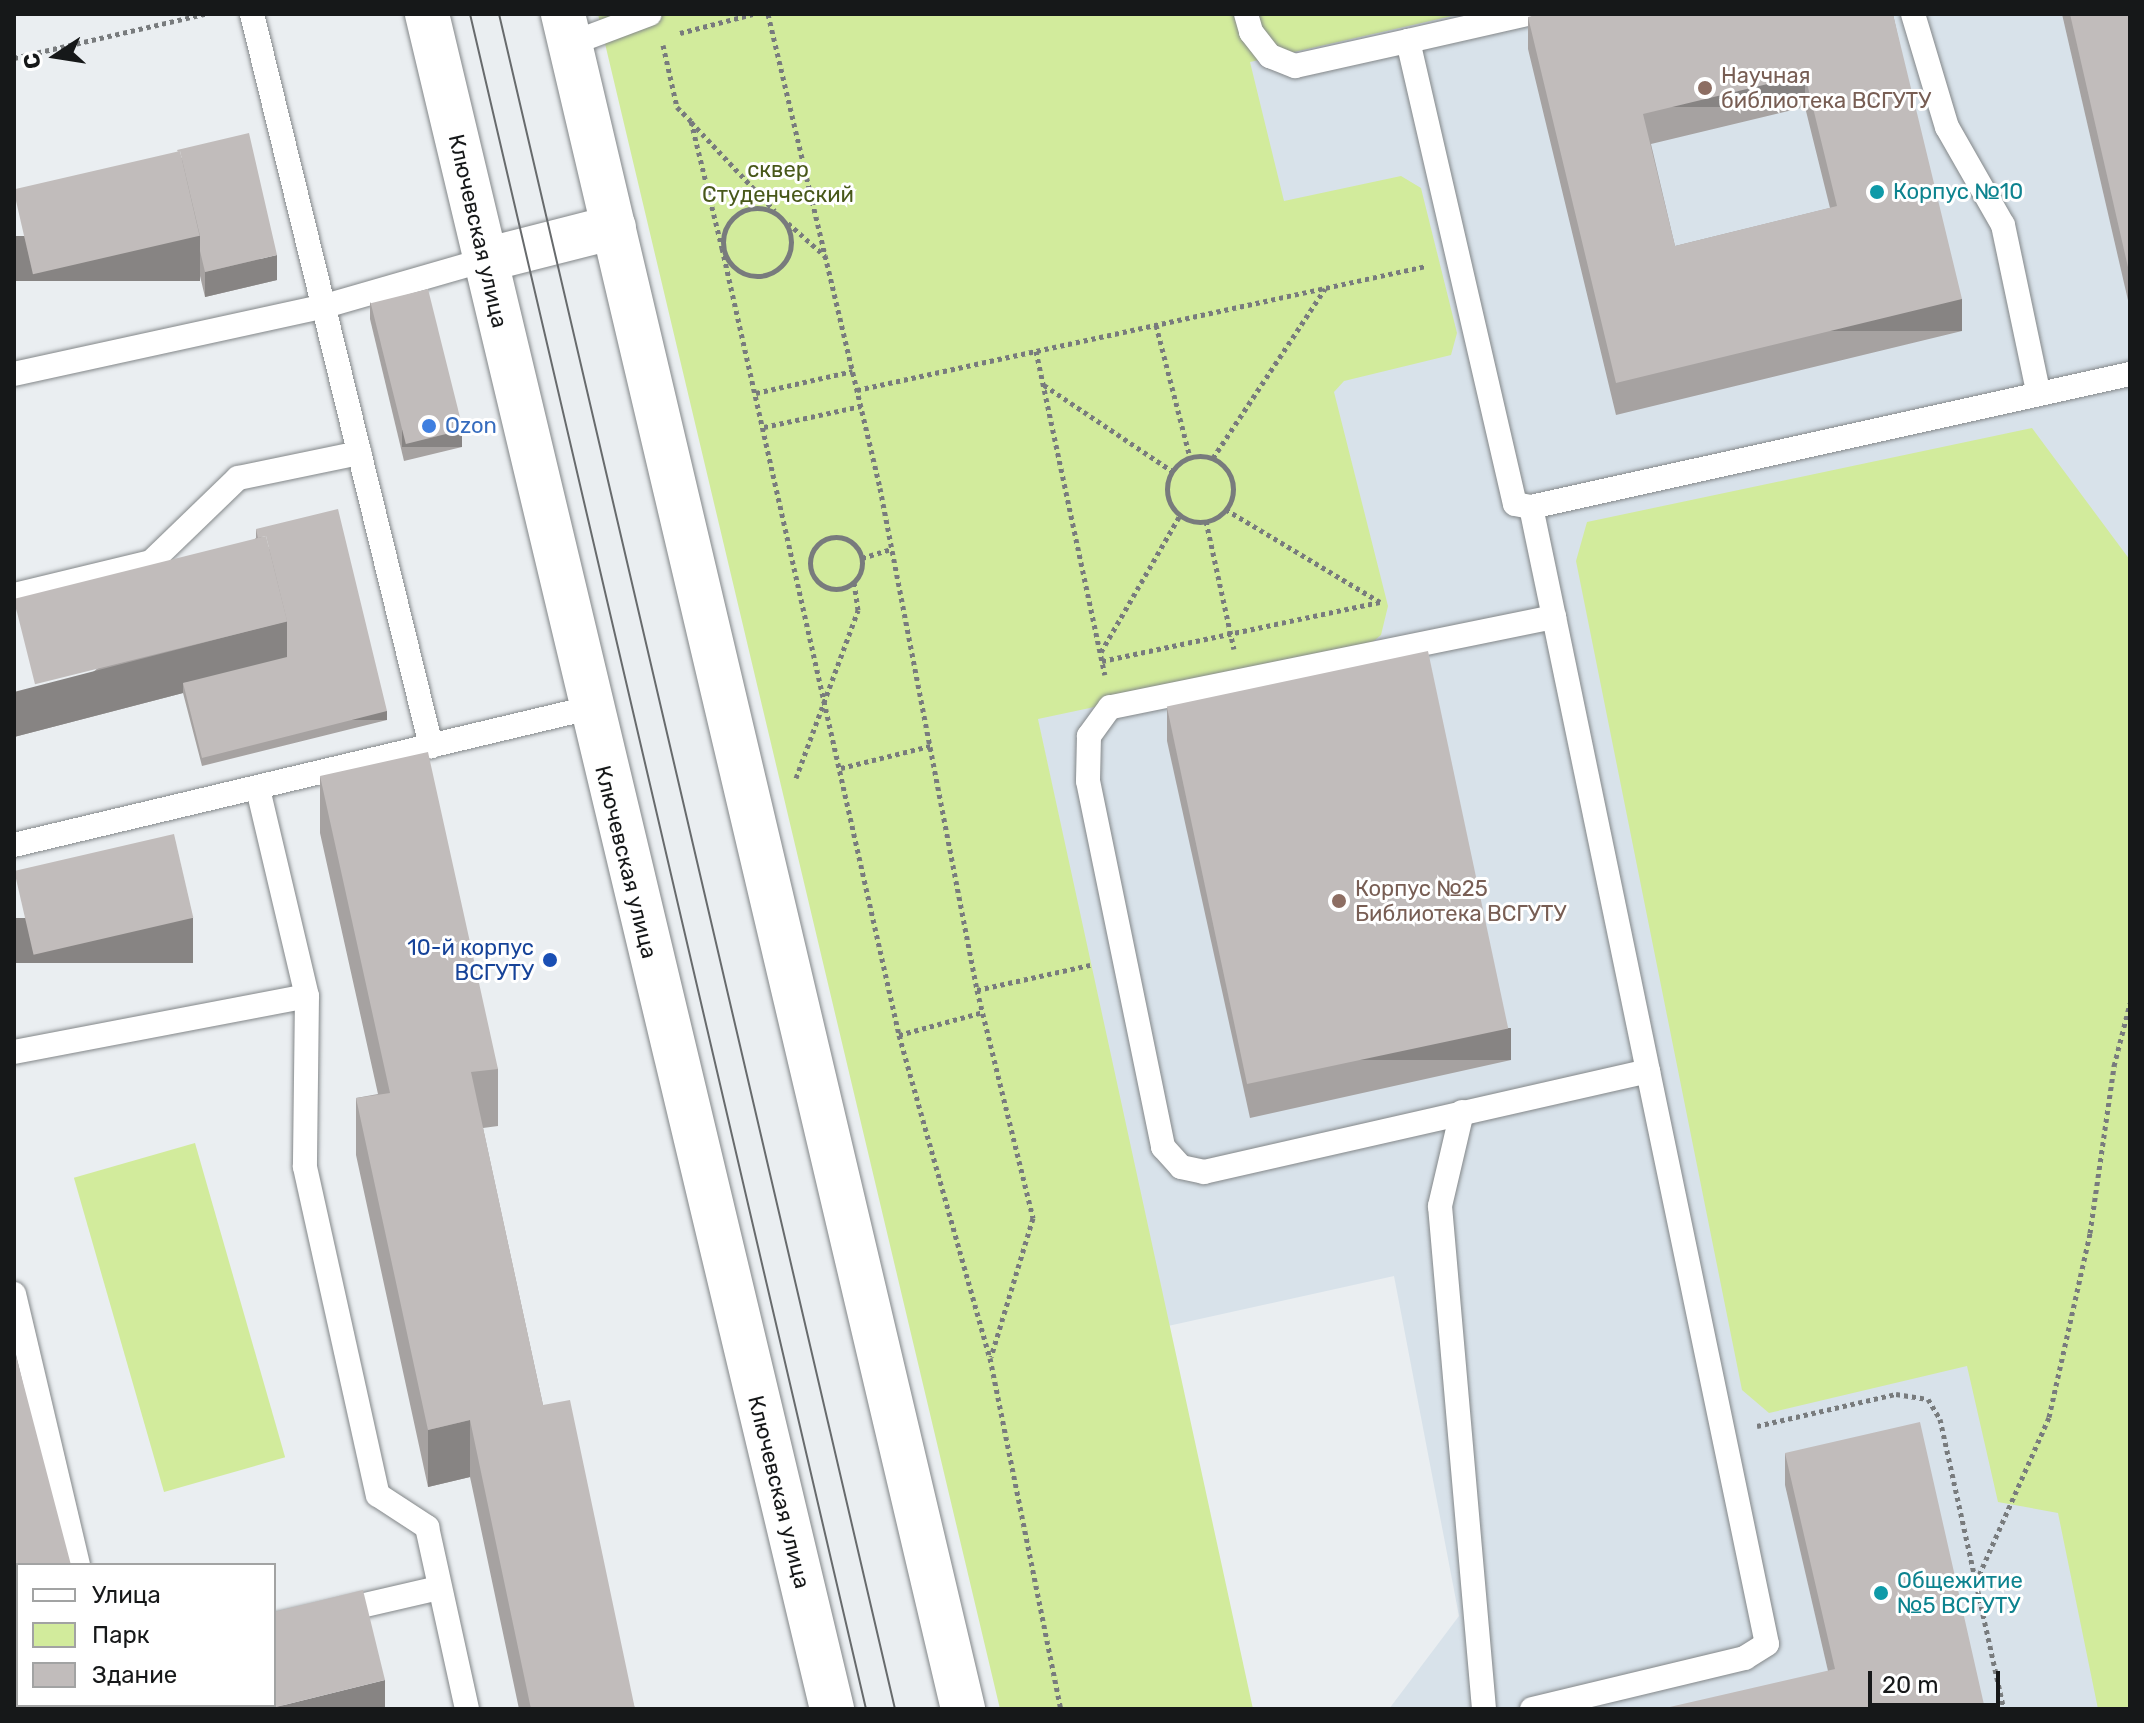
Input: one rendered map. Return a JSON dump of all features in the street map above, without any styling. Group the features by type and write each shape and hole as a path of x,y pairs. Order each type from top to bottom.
{"main road":[{"name":"Ключевская улица","path":"427,14 589,708 832,1709"},
{"path":"566,29 963,1709"},
{"path":"485,260 614,227"}],"lane":[{"path":"252,14 431,746"},
{"path":"566,29 650,14"},
{"path":"1246,14 1251,32 1270,56 1295,66 1527,14"},
{"path":"1913,14 1947,127 2003,225 2038,391"},
{"path":"1408,41 1506,483 1515,504 1531,507 2038,391 2130,374"},
{"path":"14,374 322,307 485,260"},
{"path":"14,595 151,562 238,478 359,453"},
{"path":"1531,507 1767,1644 1745,1658 1532,1709"},
{"path":"1554,617 1110,707 1089,736 1088,781 1163,1147 1181,1167 1204,1172 1648,1071"},
{"path":"14,845 589,708"},
{"path":"258,789 307,996 305,1167 378,1495 427,1527 467,1709"},
{"path":"14,1052 307,996"},
{"path":"1462,1112 1440,1206 1484,1709"},
{"path":"14,1294 78,1563"},
{"path":"276,1626 438,1588"}],"path":[{"path":"14,58 205,14"},
{"path":"677,34 753,14"},
{"path":"768,14 861,406 892,549 977,990 1033,1218 990,1358"},
{"path":"662,37 677,107 778,215 825,256"},
{"path":"691,121 798,571 899,1035 990,1358 1061,1709"},
{"path":"763,207 778,215 792,244 775,272 742,274 722,248 723,232 746,209 763,207"},
{"path":"857,390 1457,259"},
{"path":"1213,458 1325,288"},
{"path":"1156,325 1190,457"},
{"path":"1036,351 1110,707"},
{"path":"756,393 853,371"},
{"path":"1043,385 1172,471"},
{"path":"764,427 861,406"},
{"path":"1190,457 1213,458 1233,479 1227,510 1206,521 1180,515 1167,491 1172,471 1190,457"},
{"path":"1102,661 1380,602 1227,510"},
{"path":"1101,652 1180,515"},
{"path":"1206,521 1242,680"},
{"path":"810,569 819,543 831,537 845,538 862,558"},
{"path":"862,558 892,549"},
{"path":"796,778 858,610 854,583 862,558"},
{"path":"798,571 810,569"},
{"path":"810,569 828,589 854,583"},
{"path":"841,768 930,746"},
{"path":"977,990 1125,956"},
{"path":"1976,1582 2049,1417 2090,1233 2114,1066 2130,1003"},
{"path":"899,1035 983,1012"},
{"path":"1722,1434 1896,1394 1928,1399 1940,1419 2004,1709"}],"shaded area":[{"path":"880,14 2130,14 2130,1709 1389,1709 1459,1616 1394,1276 1168,1326 962,367"}],"green space":[{"name":"сквер Студенческий","path":"598,14 1461,14 1250,62 1284,201 1401,176 1421,188 1457,333 1451,355 1344,381 1334,392 1388,606 1381,635 1363,650 1038,719 1253,1709 1000,1709"},
{"path":"2032,428 2130,560 2130,1709 2098,1709 2058,1513 1998,1502 1967,1366 1769,1413 1742,1390 1576,561 1587,522"},
{"path":"195,1143 285,1457 164,1492 74,1178"}],"building":[{"name":"Корпус №10","path":"1539,14 1893,14 1962,299 1616,383 1528,17","holes":["1805,75 1837,206 1675,246 1643,114"]},
{"path":"2070,14 2130,14 2130,276"},
{"path":"249,133 277,255 205,272 200,236 180,151 177,150"},
{"path":"180,151 200,236 33,274 14,189"},
{"path":"428,289 463,430 406,444 371,303"},
{"path":"338,509 387,711 202,758 183,683 287,657 287,621 266,536 258,538 256,529"},
{"path":"266,536 287,621 35,684 14,599"},
{"name":"Корпус №25 Библиотека ВСГУТУ","path":"1428,651 1508,1029 1247,1084 1167,707"},
{"path":"428,752 498,1069 471,1072 543,1405 570,1400 635,1709 531,1709 470,1420 428,1430 356,1098 390,1093 320,776"},
{"path":"174,834 193,918 34,955 14,871"},
{"path":"14,1348 70,1563 16,1563 14,1692"},
{"name":"Общежитие №5 ВСГУТУ","path":"1920,1422 1985,1709 1661,1709 1835,1669 1785,1453"},
{"path":"363,1590 385,1680 268,1709 110,1709 276,1707 276,1612"}],"tram line":[{"path":"470,14 866,1709"},
{"path":"499,14 895,1709"}],"place":[{"name":"Научная библиотека ВСГУТУ","path":"1705,88"},
{"name":"Корпус №10","path":"1877,192"},
{"name":"Ozon","path":"429,426"},
{"name":"Корпус №25 Библиотека ВСГУТУ","path":"1339,901"},
{"name":"10-й корпус ВСГУТУ","path":"550,960"},
{"name":"Общежитие №5 ВСГУТУ","path":"1881,1593"}]}
